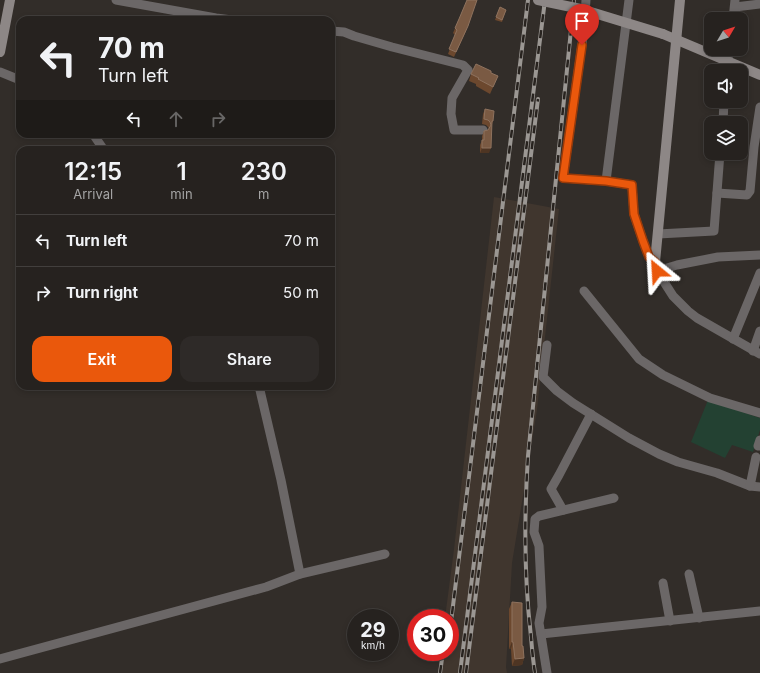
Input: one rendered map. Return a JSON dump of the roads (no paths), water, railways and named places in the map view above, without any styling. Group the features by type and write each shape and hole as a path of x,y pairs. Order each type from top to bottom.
{"street":[{"path":"0,52 10,0"},
{"path":"116,0 205,16"},
{"path":"538,0 581,9 663,34 676,39 723,64"},
{"path":"586,0 584,30 563,178 606,181 632,185 634,214 643,241 649,257 656,266 673,296 697,318 756,352 760,331"},
{"path":"606,181 629,0"},
{"path":"656,266 680,0"},
{"path":"735,3 760,4"},
{"path":"335,31 344,32 392,47 464,65 468,70 452,98 451,114 454,130 483,130"},
{"path":"0,72 16,78"},
{"path":"748,72 760,75"},
{"path":"717,193 747,195 750,191 757,147 760,107"},
{"path":"658,234 714,230 719,160"},
{"path":"656,266 678,265 718,258 760,254"},
{"path":"733,339 760,273"},
{"path":"584,291 639,359 663,375 710,398 760,413"},
{"path":"547,345 543,377 556,390 573,403 629,438 659,454 678,462 716,473 750,486 760,487"},
{"path":"260,390 281,480 300,574"},
{"path":"563,510 551,489 591,414"},
{"path":"760,440 758,446 760,446"},
{"path":"750,486 756,457"},
{"path":"547,673 539,623 542,607 539,546 534,532 535,519 539,516 614,498"},
{"path":"0,659 266,587 300,574 385,554"},
{"path":"689,574 699,618"},
{"path":"663,583 670,621"},
{"path":"541,634 760,611"}],"railway":[{"path":"453,609 528,0"},
{"path":"460,673 545,0"},
{"path":"535,673 526,569 525,524 528,456 574,0"},
{"path":"466,673 538,99"},
{"path":"440,673 442,661"}]}
